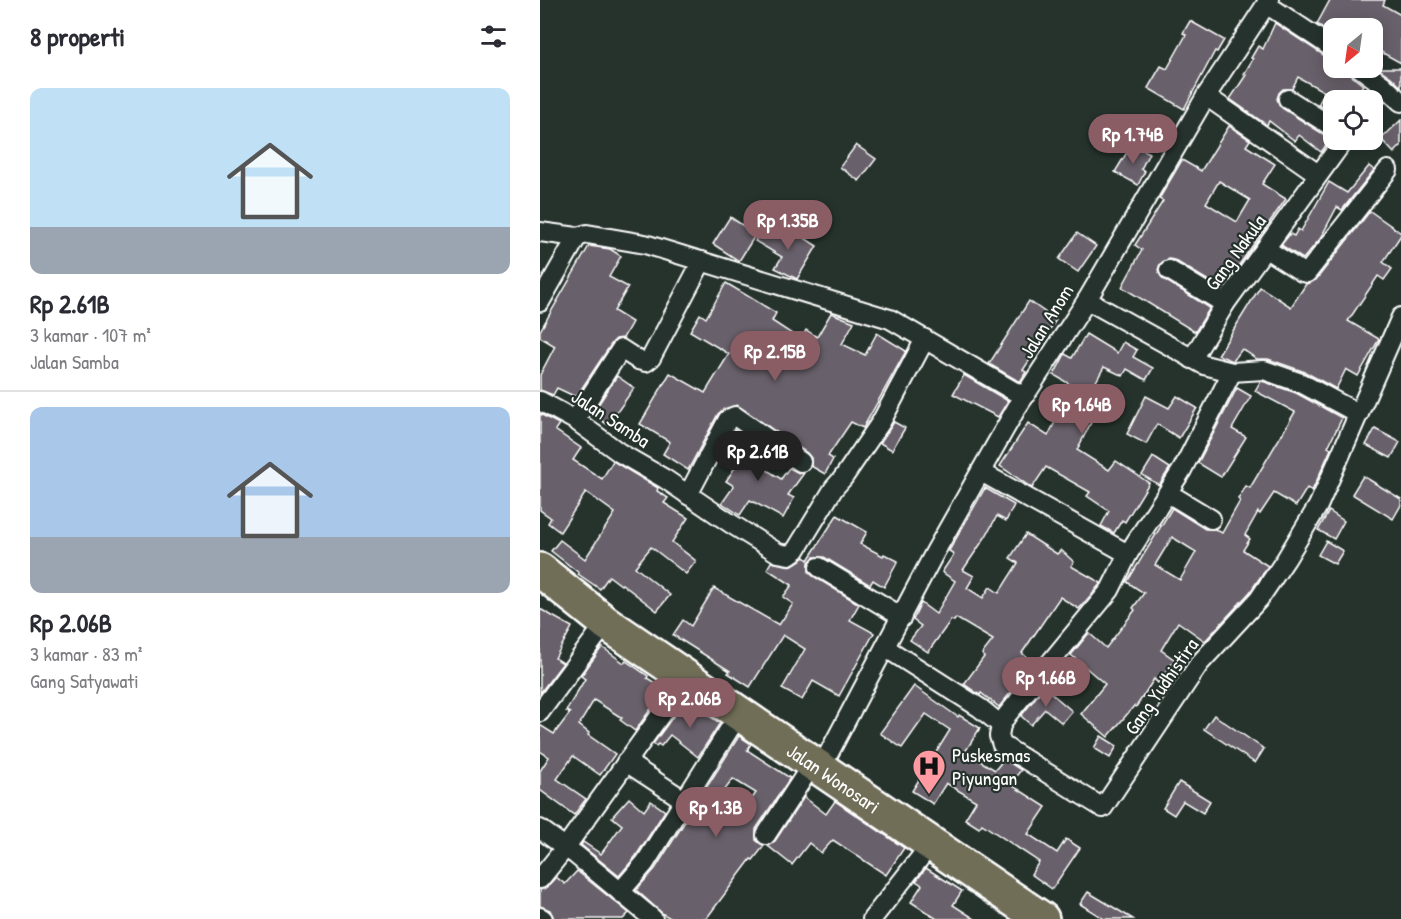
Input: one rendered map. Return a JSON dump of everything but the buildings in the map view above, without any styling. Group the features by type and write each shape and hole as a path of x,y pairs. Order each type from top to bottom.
{"highway":[{"name":"Jalan Wonosari","path":"540,570 606,623 1042,919"}],"street":[{"path":"1267,2 1323,41"},
{"name":"Jalan Anom","path":"766,835 817,765 886,648 935,552 1024,397 1087,300 1206,96 1267,2"},
{"path":"1374,78 1401,102"},
{"path":"1379,90 1383,85"},
{"path":"1206,96 1318,174"},
{"path":"1288,99 1323,121"},
{"name":"Gang Nakula","path":"1192,359 1225,304 1336,150"},
{"path":"1266,249 1302,273 1307,273 1388,170"},
{"path":"540,232 577,237 588,234 645,244 890,319 1024,397"},
{"path":"540,302 577,237"},
{"path":"575,420 621,349 638,360 645,362 651,358 702,261"},
{"path":"1168,270 1225,304"},
{"path":"1087,300 1204,365 1232,372 1264,370 1300,383 1359,414 1401,318"},
{"name":"Jalan Samba","path":"540,400 575,420 620,453 665,478 687,495 778,553 789,555 796,550 834,488 881,422 925,339"},
{"path":"886,648 980,708 1002,725 1007,715 1110,590 1128,555 1168,493 1232,372"},
{"name":"Gang Yudhistira","path":"1002,725 999,736 1002,745 1103,808 1193,672 1259,598 1286,559 1318,506 1359,414"},
{"path":"687,495 728,419 732,416 801,462"},
{"path":"981,472 1128,555"},
{"path":"1168,493 1211,519"},
{"path":"819,567 902,617"},
{"path":"543,703 606,623"},
{"path":"540,879 565,849 687,678"},
{"path":"620,892 645,863 739,714"},
{"path":"626,762 684,800"},
{"path":"540,829 576,855 653,919"},
{"path":"872,919 931,844"}],"place":[{"name":"Puskesmas Piyungan","path":"929,795"}]}
